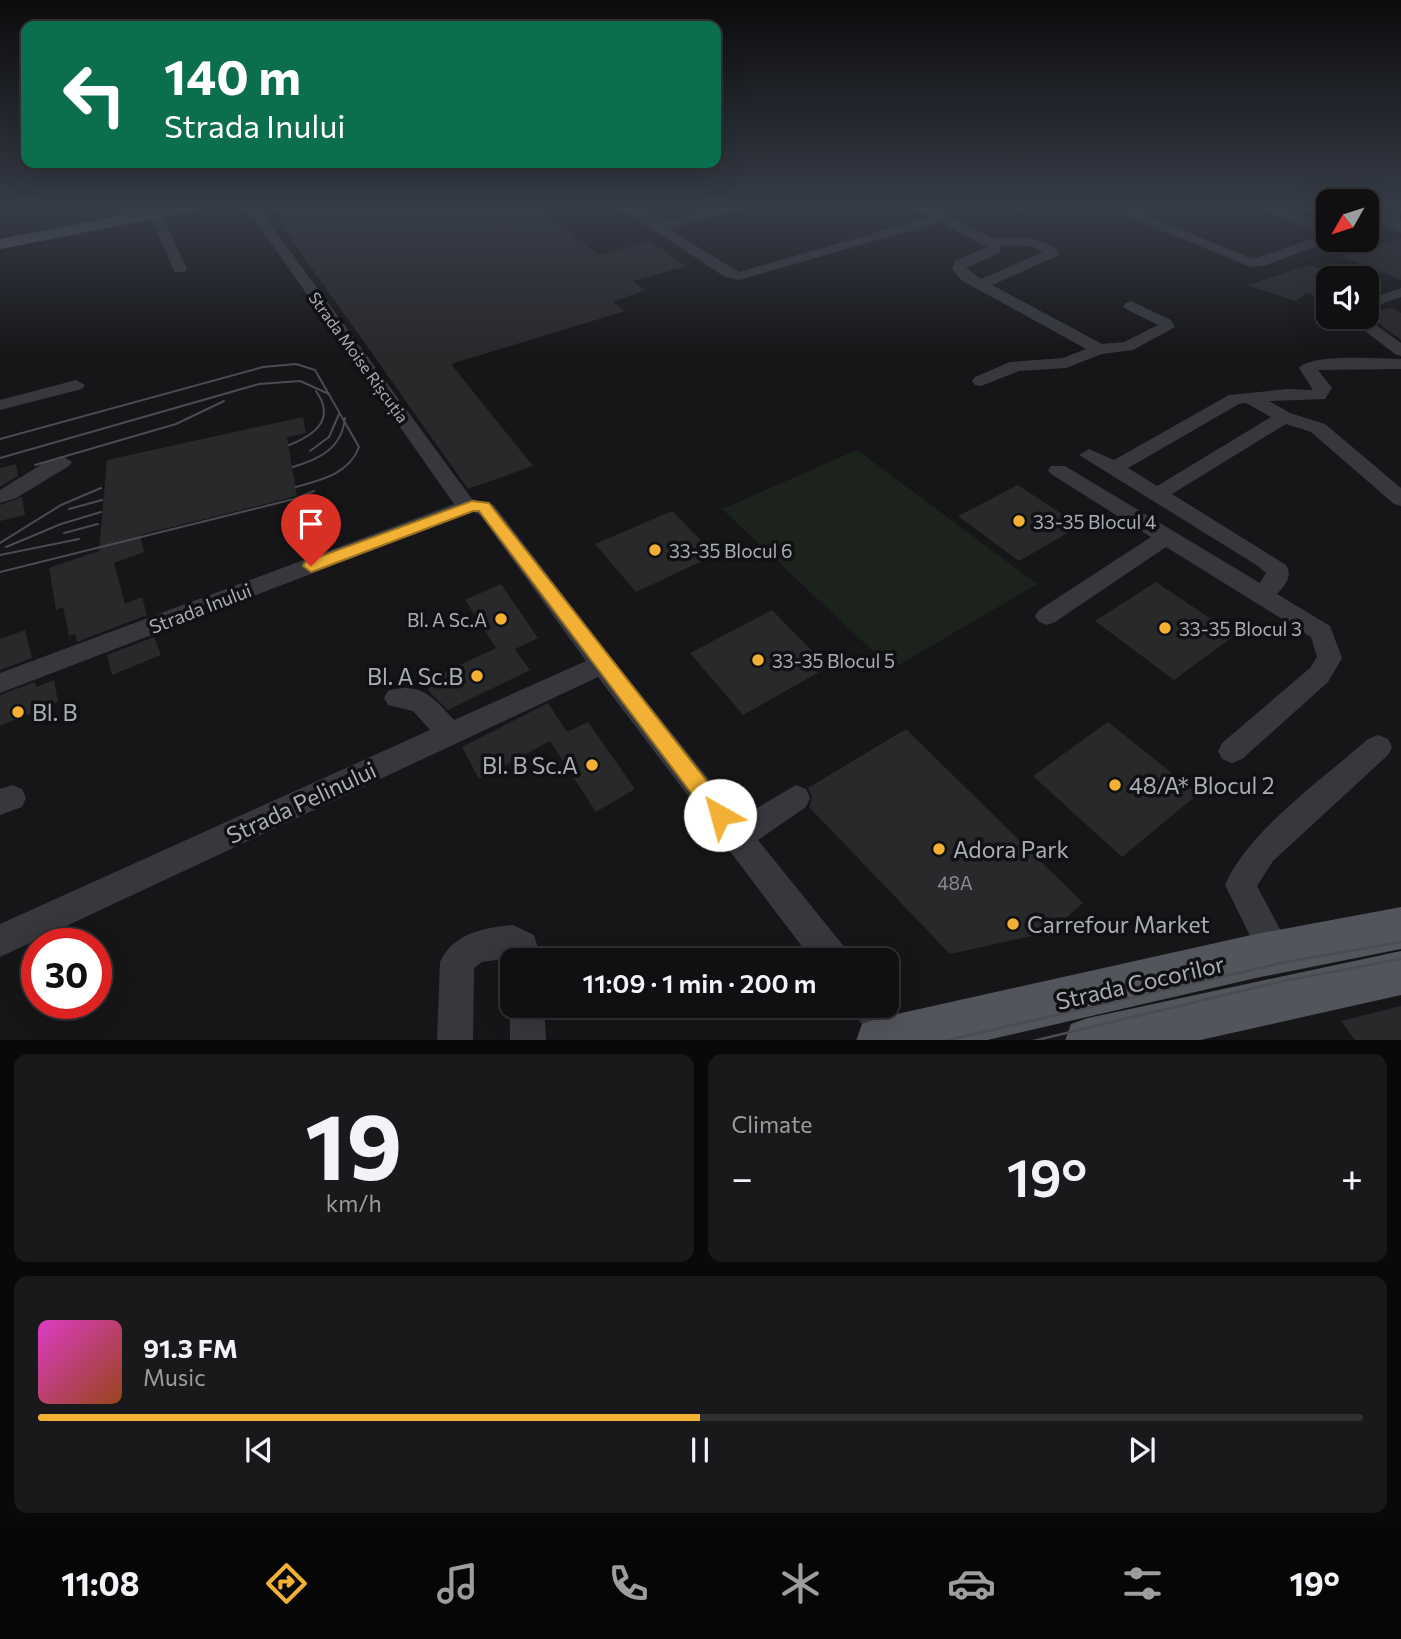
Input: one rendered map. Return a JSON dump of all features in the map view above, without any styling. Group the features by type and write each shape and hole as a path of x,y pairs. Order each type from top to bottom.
{"main road":[{"name":"Strada Cocorilor","path":"886,1031 1276,952 1398,931"},
{"path":"1093,1040 1401,973"}],"street":[{"path":"173,255 180,270"},
{"name":"Strada Moise Rișcuția","path":"287,255 473,506 487,510 602,664 824,948"},
{"path":"699,255 730,274 745,276 818,255"},
{"path":"981,255 963,261 958,268 966,277 1099,349"},
{"path":"981,285 1049,255"},
{"path":"1233,255 1251,262 1261,262 1280,255"},
{"path":"1379,300 1401,292"},
{"path":"981,381 1016,366 1066,363 1099,349 1127,347 1167,327 1166,323 1131,306"},
{"path":"1371,329 1401,351"},
{"path":"1114,468 1223,404 1288,394 1320,395 1323,388 1307,368 1317,365 1401,364"},
{"path":"0,405 76,385"},
{"path":"1250,398 1284,417 1318,428 1401,499"},
{"path":"1158,494 1284,417"},
{"path":"1089,455 1266,561 1278,571 1277,580 1263,594"},
{"path":"0,497 19,489 47,468 62,462"},
{"path":"1058,470 1321,632 1330,658 1319,676 1232,751"},
{"name":"Strada Inului","path":"0,683 473,506"},
{"path":"1048,616 1167,536"},
{"name":"Strada Pelinului","path":"0,941 602,664"},
{"path":"397,698 420,701 450,734"},
{"path":"1276,952 1240,885 1262,851 1378,747"},
{"path":"737,837 796,798"},
{"path":"455,1040 457,962 465,952 476,946 513,941 522,948"},
{"path":"527,1018 528,1040"}],"shaded area":[{"path":"857,450 1037,584 892,669 722,509"}],"building":[{"path":"302,255 669,255 686,266 633,281 645,290 613,302 625,311 451,364 533,466 468,489"},
{"path":"1401,255 1401,280 1379,271 1379,266 1367,266 1342,256"},
{"path":"1311,265 1316,268 1316,297 1306,293 1296,301 1247,285"},
{"path":"1392,308 1401,313 1401,340 1379,324 1379,311"},
{"path":"303,417 306,433 287,437 297,496 140,535 144,552 114,563 125,604 142,597 147,615 77,642 75,634 69,636 63,607 56,610 49,568 99,551 107,460"},
{"path":"16,464 18,476 0,487 0,468"},
{"name":"33-35 Blocul 4","path":"1018,485 1080,526 1019,561 958,516"},
{"path":"22,497 25,515 0,521 0,505"},
{"name":"33-35 Blocul 6","path":"672,511 715,555 636,592 595,544"},
{"name":"33-35 Blocul 3","path":"1156,582 1235,635 1174,680 1095,621"},
{"path":"501,584 538,638 515,649 530,670 448,710 432,695 424,682 496,648 465,600"},
{"name":"33-35 Blocul 5","path":"772,610 828,667 743,715 690,653"},
{"path":"25,630 32,658 0,670 0,639"},
{"path":"154,637 161,655 112,675 107,655"},
{"name":"Bl. B","path":"54,680 58,702 0,726 0,695 35,682 36,687"},
{"path":"548,703 567,732 588,722 635,789 596,812 550,741 479,779 462,747"},
{"name":"48/A* Blocul 2","path":"1108,722 1198,794 1122,857 1033,776"},
{"name":"Adora Park","path":"906,729 1083,903 1050,932 950,954 809,807 812,797 808,788"},
{"path":"1401,1006 1401,1040 1355,1040 1341,1021"}],"tram line":[{"path":"0,439 263,367 296,364 315,370 329,394"},
{"path":"0,458 259,384 300,381 329,394"},
{"path":"289,445 307,436 320,425 324,410 316,391"},
{"path":"329,394 344,421"},
{"path":"35,465 176,424 224,401"},
{"path":"310,451 329,437 339,414"},
{"path":"293,467 328,451 339,437 344,421"},
{"path":"296,487 341,470 354,456 359,447 344,421"},
{"path":"0,543 61,505 101,488"},
{"path":"0,572 294,499 314,491"},
{"path":"69,509 102,500"},
{"path":"6,547 61,524 101,512"},
{"path":"64,533 98,524"},
{"path":"0,555 79,539"},
{"path":"948,1040 1286,962 1401,942"},
{"path":"1037,1040 1283,981 1401,959"}],"place":[{"name":"33-35 Blocul 4","path":"1019,521"},
{"name":"33-35 Blocul 6","path":"655,550"},
{"name":"Bl. A Sc.A","path":"501,619"},
{"name":"33-35 Blocul 3","path":"1165,628"},
{"name":"33-35 Blocul 5","path":"758,660"},
{"name":"Bl. A Sc.B","path":"477,676"},
{"name":"Bl. B","path":"18,712"},
{"name":"Bl. B Sc.A","path":"592,765"},
{"name":"48/A* Blocul 2","path":"1115,785"},
{"name":"Adora Park","path":"939,849"},
{"name":"Carrefour Market","path":"1013,924"}],"route":[{"path":"311,566 472,506 484,507 720,815"}]}
